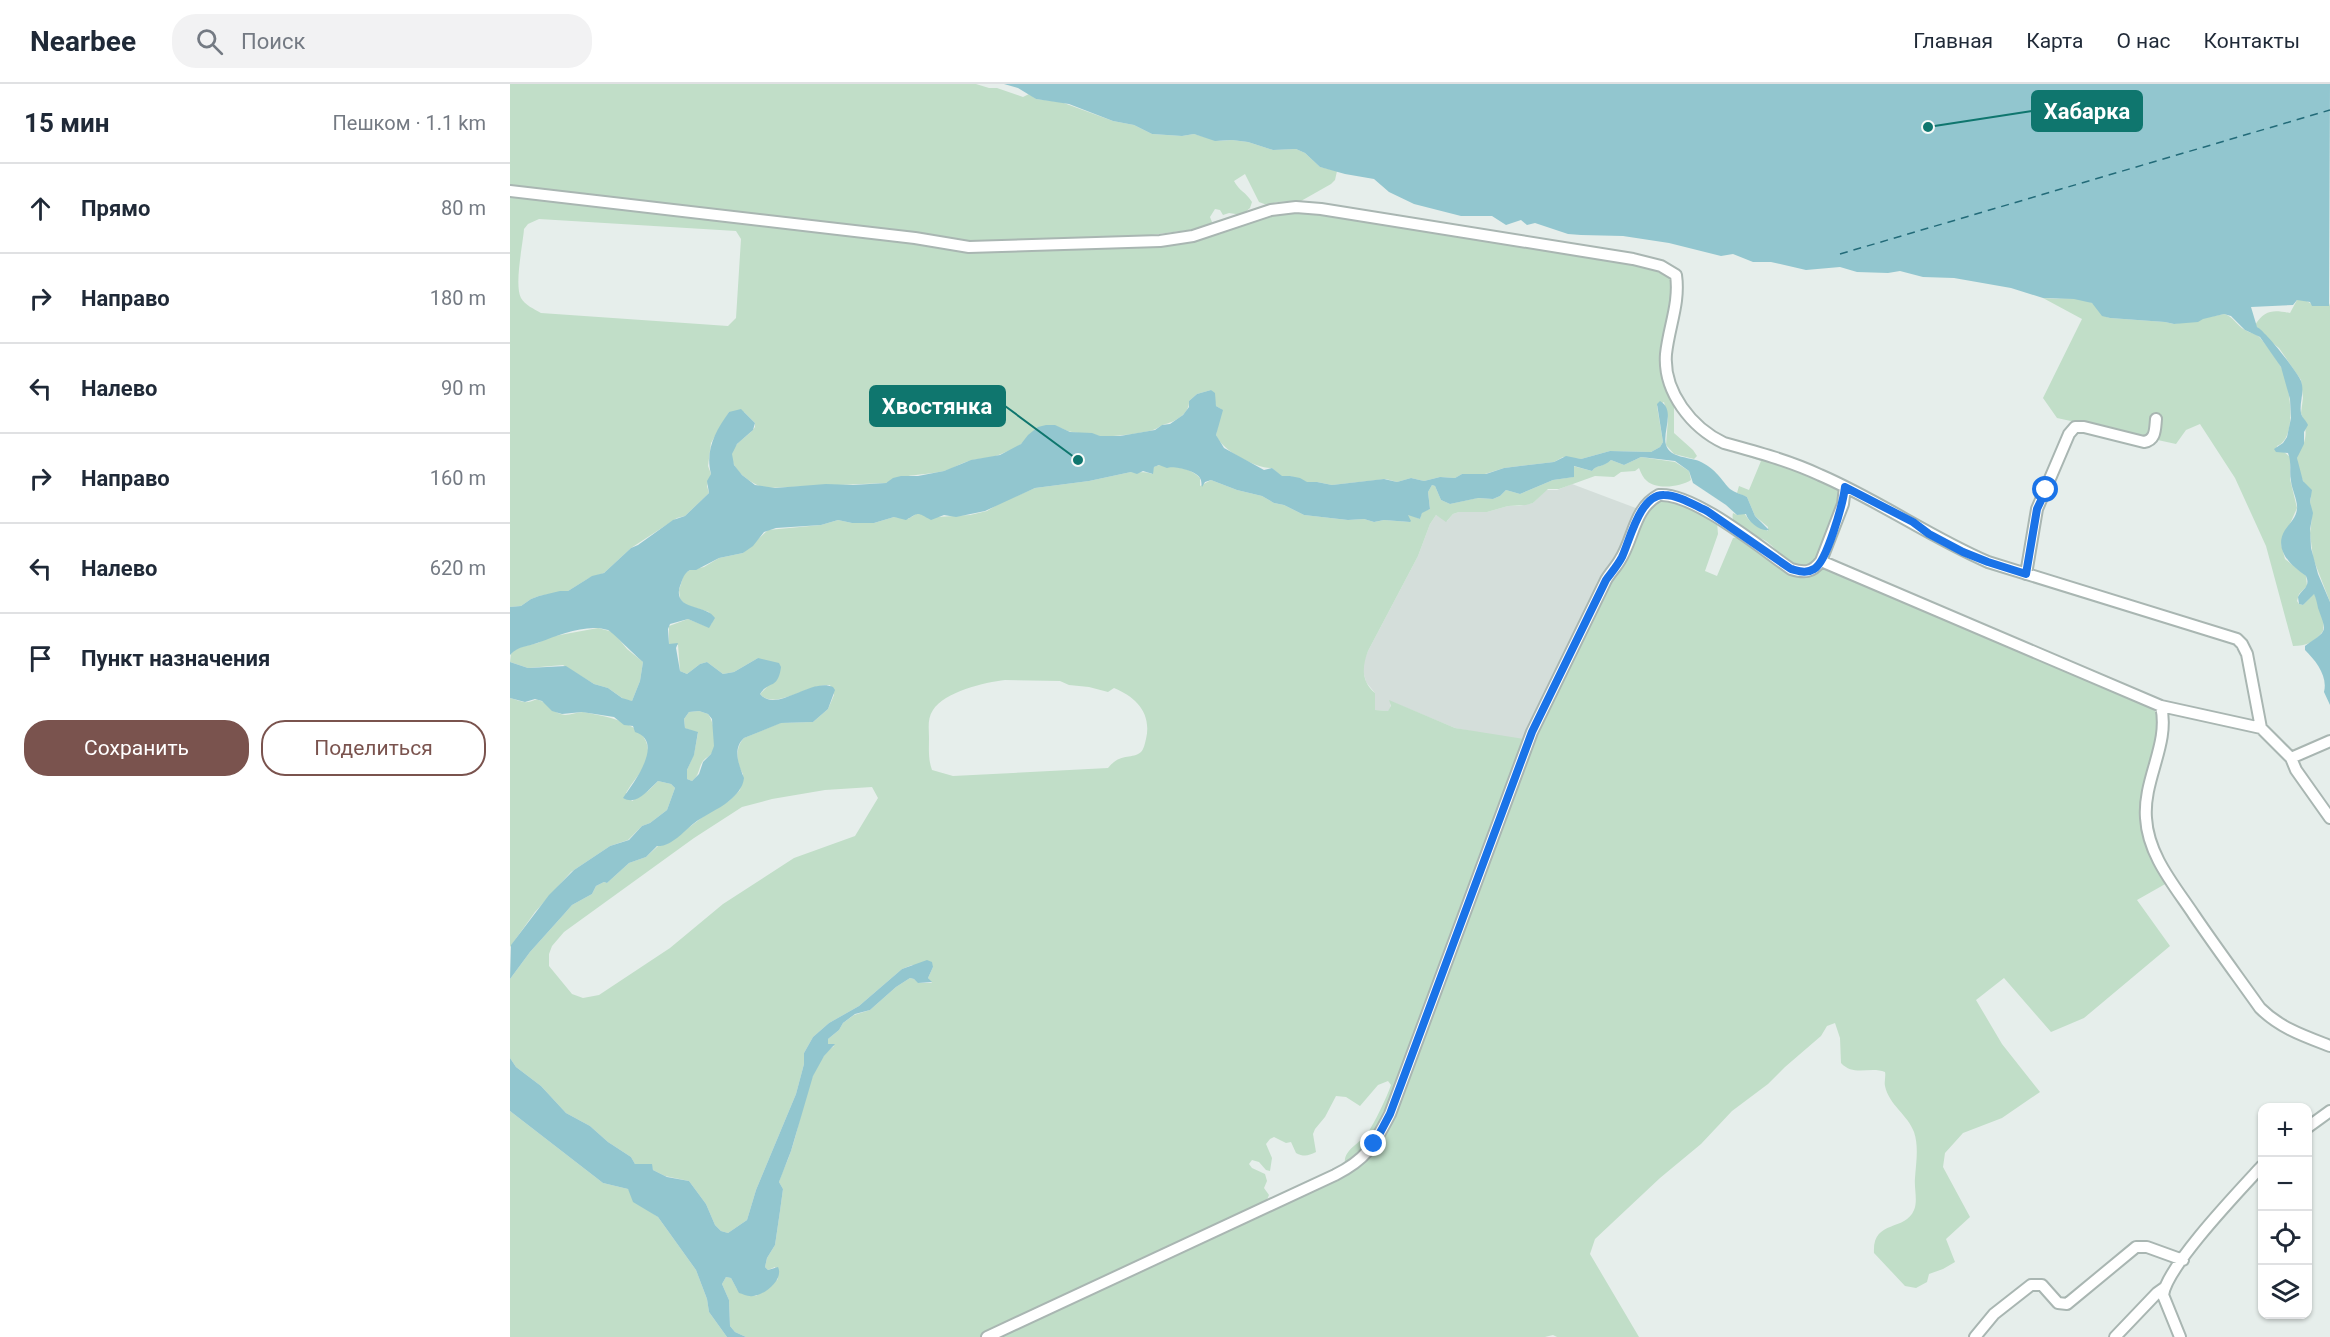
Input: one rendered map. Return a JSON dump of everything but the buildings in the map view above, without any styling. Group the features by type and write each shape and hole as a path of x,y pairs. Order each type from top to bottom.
{"street":[{"path":"510,191 903,237 969,247 1160,241 1193,236 1271,210 1296,207 1321,209 1661,266 1676,275 1679,293 1668,342 1667,367 1681,406 1689,418 1712,437 1820,475 1913,522 1929,534 1963,552 1988,562 2237,639 2247,654 2261,728"},
{"path":"2026,574 2037,509 2074,427 2084,427 2144,442 2154,436 2156,418"},
{"path":"987,1337 1356,1164 1374,1144 1390,1114 1532,732 1606,580 1621,560 1645,505 1659,495 1666,494 1692,504 1707,511 1791,569 1808,572 1817,567 1821,561 1843,504 1845,487"},
{"path":"1821,561 2161,706 2261,728 2291,758 2296,770 2330,818"},
{"path":"2161,706 2164,722 2161,742 2147,787 2145,817 2160,866 2260,1008 2272,1021 2330,1046"},
{"path":"2291,758 2330,741"},
{"path":"2312,1124 2330,1112"},
{"path":"2115,1337 2164,1288 2220,1211 2258,1170"},
{"path":"1975,1337 1994,1314 2031,1285 2042,1285 2058,1304 2067,1304 2136,1247 2183,1260"},
{"path":"2164,1288 2163,1295 2180,1337"}],"shaded area":[{"path":"1572,484 1641,510 1526,742 1455,728 1390,701 1391,709 1388,711 1375,710 1375,693 1366,682 1362,666 1418,556 1430,524 1436,515 1447,521 1453,514 1459,512 1487,512 1508,506 1533,503 1546,490 1557,490"}],"green space":[{"path":"510,84 976,84 1023,97 1029,94 1036,99 1061,102 1113,121 1134,125 1152,134 1182,136 1194,134 1219,141 1248,142 1273,150 1296,149 1305,153 1320,167 1337,171 1335,180 1331,184 1301,201 1277,202 1267,205 1259,202 1245,174 1234,181 1252,202 1250,208 1242,215 1229,213 1223,215 1220,210 1215,209 1210,217 1211,227 1136,237 994,244 900,235 870,227 510,190"},
{"path":"510,194 969,249 1160,243 1246,219 1296,209 1660,267 1673,278 1676,293 1665,341 1674,402 1674,433 1693,450 1697,456 1694,459 1674,454 1666,445 1668,419 1664,402 1657,406 1663,442 1660,447 1651,452 1610,451 1581,459 1563,457 1554,462 1504,468 1485,474 1462,474 1455,478 1440,477 1424,481 1411,478 1397,482 1386,479 1332,485 1306,482 1290,476 1281,476 1272,468 1249,462 1225,447 1216,435 1221,409 1216,406 1211,390 1197,394 1189,401 1187,409 1177,419 1148,431 1103,436 1046,426 1035,431 1011,450 936,473 907,476 886,483 766,488 747,479 736,468 733,461 734,448 753,430 755,423 744,412 729,412 711,443 708,466 711,474 707,486 709,493 685,516 677,518 631,548 604,573 589,578 568,591 539,596 521,606 510,607","holes":["539,219 736,231 741,239 736,318 728,326 541,313 525,303 519,292 524,229 528,224"]},
{"path":"2043,298 2087,301 2110,318 2174,324 2224,314 2264,342 2282,369 2288,387 2290,423 2288,433 2284,441 2277,446 2276,452 2284,452 2290,457 2290,479 2297,508 2281,544 2285,559 2306,576 2307,586 2299,594 2297,601 2303,605 2314,593 2324,617 2323,631 2317,638 2306,644 2293,646 2266,546 2235,478 2200,424 2186,430 2176,444 2057,418 2043,398 2082,319"},
{"path":"2297,300 2305,300 2315,306 2329,306 2330,303 2330,602 2313,558 2310,533 2311,498 2297,463 2297,456 2305,441 2306,433 2301,413 2303,398 2301,380 2279,348 2255,325 2266,313 2279,311 2290,313"},
{"path":"1742,451 1834,484 1839,490 1841,499 1816,560 1806,568 1792,565 1766,541 1742,530 1734,523 1733,513 1737,515 1744,513 1749,520 1768,531 1768,527 1755,516 1747,497 1737,493 1739,486 1749,490 1761,461 1743,455"},
{"path":"1641,457 1675,462 1689,471 1691,480 1675,486 1657,486 1646,480 1639,468 1635,471 1621,472 1614,477 1595,476 1559,489 1548,489 1533,503 1526,505 1508,506 1487,512 1459,512 1453,514 1446,522 1436,515 1430,524 1418,556 1366,657 1364,674 1367,684 1375,693 1375,710 1388,711 1391,706 1389,700 1455,728 1524,739 1535,731 1645,513 1655,502 1670,499 1679,501 1717,522 1718,534 1705,571 1717,576 1733,538 1738,537 1770,561 1796,576 1807,577 1829,568 2148,705 2157,713 2159,721 2143,810 2167,883 2137,900 2170,946 2084,1018 2051,1032 2004,978 1976,1000 2002,1044 2040,1092 2002,1118 1963,1133 1945,1153 1943,1167 1970,1217 1946,1239 1955,1262 1929,1274 1927,1282 1916,1288 1905,1286 1874,1253 1878,1235 1883,1230 1910,1217 1914,1210 1916,1203 1916,1138 1908,1120 1887,1093 1885,1072 1851,1069 1841,1063 1840,1038 1835,1023 1827,1026 1821,1036 1768,1084 1732,1111 1701,1144 1660,1178 1595,1239 1590,1254 1639,1337 1557,1337 1553,1335 1545,1337 746,1337 735,1332 730,1326 729,1300 722,1284 726,1277 731,1278 737,1289 756,1296 778,1279 775,1267 768,1270 765,1267 767,1258 775,1245 783,1189 779,1182 795,1139 811,1079 825,1054 834,1046 828,1044 828,1039 839,1030 843,1023 854,1015 870,1010 910,978 919,983 932,983 928,978 933,967 912,965 902,969 859,1006 829,1023 813,1037 804,1053 804,1064 796,1094 756,1190 747,1220 728,1233 721,1231 715,1225 706,1204 689,1181 665,1176 653,1170 651,1164 635,1164 631,1157 608,1142 590,1126 566,1113 541,1086 516,1067 510,1058 510,979 530,952 572,905 592,894 596,886 607,883 629,863 646,857 658,846 667,844 712,810 729,801 740,790 743,774 738,756 739,746 744,738 780,723 813,722 828,709 834,695 830,685 812,688 783,698 766,698 760,694 767,687 758,658 734,672 723,674 707,662 700,664 687,674 680,671 678,645 669,644 669,626 688,619 708,627 712,623 709,612 686,605 680,599 679,590 684,574 690,570 704,567 719,558 743,553 768,530 821,525 838,520 852,523 874,523 894,517 908,519 918,513 937,517 970,515 987,511 1035,488 1089,481 1131,472 1152,474 1154,467 1159,465 1171,465 1191,471 1200,478 1200,486 1211,480 1262,496 1304,515 1348,520 1364,519 1374,522 1384,520 1410,522 1407,517 1409,514 1420,519 1422,512 1430,509 1428,492 1432,485 1435,486 1441,500 1450,504 1477,498 1493,499 1506,490 1520,494 1553,480 1573,477 1573,466 1592,471 1611,460 1624,465","holes":["1005,680 1060,681 1069,685 1108,692 1114,688 1135,701 1144,714 1147,730 1143,749 1137,754 1117,760 1108,768 953,776 932,770 929,758 929,728 933,710 955,693","872,787 878,798 855,836 794,858 723,904 670,948 599,995 583,998 572,994 549,966 552,946 564,932 694,838 742,807 772,799 825,790","1388,1081 1391,1085 1370,1129 1346,1155 1345,1164 1266,1202 1269,1195 1264,1188 1267,1181 1265,1174 1252,1168 1249,1164 1252,1160 1259,1162 1270,1171 1272,1158 1266,1144 1270,1139 1274,1137 1286,1143 1291,1142 1296,1153 1301,1155 1316,1152 1313,1134 1336,1096 1346,1097 1360,1106 1378,1085"]},
{"path":"598,628 613,632 627,649 643,662 640,681 632,701 625,700 608,688 594,684 563,665 528,668 510,662 511,654 516,648 538,643 549,637"},
{"path":"510,698 526,702 539,700 561,714 583,712 613,719 634,728 642,734 647,743 648,753 642,769 626,793 632,801 648,791 658,781 671,784 675,788 667,810 642,826 628,840 610,846 571,872 535,912 510,947"},
{"path":"699,711 710,717 715,742 712,753 703,761 692,781 687,779 687,770 694,754 698,733 685,728 684,719 689,712"},
{"path":"510,1111 603,1183 628,1189 642,1206 658,1217 696,1270 707,1299 709,1312 727,1337 510,1337"}],"water":[{"path":"1004,84 2330,84 2329,306 2312,306 2310,302 2297,300 2293,305 2251,307 2257,327 2287,361 2302,385 2301,413 2308,425 2304,432 2304,444 2297,458 2303,481 2312,490 2311,548 2318,574 2330,602 2330,705 2324,692 2323,675 2305,650 2305,646 2322,634 2323,622 2314,594 2303,605 2299,604 2298,597 2307,585 2306,576 2285,556 2281,544 2285,530 2294,518 2297,509 2288,453 2276,452 2274,449 2287,437 2291,418 2290,399 2281,367 2260,337 2245,330 2231,316 2224,314 2198,322 2174,324 2110,318 2102,316 2092,303 2074,299 2043,298 2011,288 1954,278 1923,277 1900,271 1857,272 1840,267 1806,270 1771,262 1753,262 1733,254 1721,256 1669,243 1623,236 1568,234 1535,223 1527,225 1521,220 1506,225 1492,216 1461,216 1414,204 1389,192 1374,179 1320,167 1305,153 1296,149 1273,150 1248,142 1215,141 1194,134 1182,136 1152,134 1134,125 1113,121 1069,104 1036,99 1018,88"},
{"path":"1211,390 1215,393 1216,406 1223,410 1216,435 1224,448 1264,470 1272,468 1282,476 1332,485 1384,479 1397,482 1411,478 1424,481 1440,477 1455,478 1462,474 1486,474 1504,468 1554,462 1566,456 1581,459 1610,451 1651,452 1660,447 1663,442 1657,404 1660,401 1665,405 1668,415 1665,440 1668,449 1676,455 1705,464 1730,489 1747,497 1755,516 1769,530 1755,526 1746,514 1737,515 1693,483 1689,471 1675,461 1641,457 1624,465 1611,460 1592,471 1574,466 1574,477 1553,480 1520,494 1506,490 1493,499 1478,498 1450,504 1441,500 1435,486 1432,485 1428,492 1430,509 1422,513 1420,519 1408,515 1410,522 1384,520 1374,522 1364,519 1348,520 1304,515 1262,496 1211,480 1205,482 1202,487 1198,475 1179,468 1159,465 1154,467 1153,474 1143,471 1137,474 1131,472 1089,481 1035,488 985,511 956,517 944,515 931,520 918,514 906,520 894,517 874,523 852,523 838,520 821,525 776,528 764,532 753,546 743,553 719,558 686,573 680,586 681,600 715,618 709,628 688,619 670,624 669,644 678,643 676,648 680,671 687,674 700,664 707,662 723,674 734,672 758,658 779,663 781,667 778,679 760,694 767,699 775,700 824,685 833,687 835,690 828,709 813,722 781,723 744,738 737,752 744,778 741,788 734,796 697,821 672,842 657,846 646,857 629,863 607,883 596,886 592,894 572,905 530,952 510,979 511,945 549,895 574,870 610,846 629,840 642,826 667,810 675,788 671,784 658,781 638,799 623,798 639,774 647,754 644,737 635,732 633,726 624,725 614,717 582,712 562,714 552,711 542,701 535,699 525,702 510,698 510,662 528,668 566,666 594,684 608,688 622,698 632,701 640,681 643,662 610,631 600,628 564,633 520,648 510,655 510,607 521,606 539,596 568,591 592,576 604,573 631,548 673,520 685,516 709,493 707,481 711,474 710,449 719,427 729,412 741,409 755,423 753,430 737,444 732,454 734,465 755,485 775,488 826,484 853,485 886,483 901,476 918,476 944,471 971,460 1000,455 1021,444 1038,427 1046,425 1055,425 1070,432 1092,433 1100,436 1120,436 1155,430 1183,415 1189,407 1189,401 1197,394","holes":["699,711 708,714 712,719 714,746 711,754 703,762 699,774 692,781 687,779 687,770 694,755 698,732 685,728 684,719 689,712"]},
{"path":"927,960 932,962 933,967 928,978 932,982 918,983 910,978 870,1010 855,1014 828,1039 828,1044 835,1044 824,1056 813,1076 791,1151 779,1182 783,1189 775,1245 767,1258 765,1267 768,1270 778,1267 776,1281 768,1290 753,1296 739,1293 731,1278 726,1277 722,1284 729,1300 730,1326 735,1332 746,1337 727,1337 709,1312 707,1299 696,1270 658,1217 633,1202 628,1189 603,1183 510,1111 510,1058 516,1067 541,1086 566,1113 590,1126 608,1142 631,1157 635,1164 652,1164 653,1170 667,1177 689,1181 706,1204 715,1225 721,1231 728,1233 747,1220 756,1190 796,1094 804,1064 804,1053 813,1037 829,1023 859,1006 902,969"}],"ferry route":[{"path":"1840,254 2330,110"}],"place":[{"name":"Хабарка","path":"1928,127"},
{"name":"Хвостянка","path":"1078,460"}],"route":[{"path":"1374,1144 1390,1114 1532,732 1606,580 1621,560 1640,514 1652,498 1666,494 1707,511 1791,569 1802,572 1812,570 1821,561 1843,504 1845,487 1913,522 1929,534 1963,552 2026,574 2037,509 2046,490"}]}
